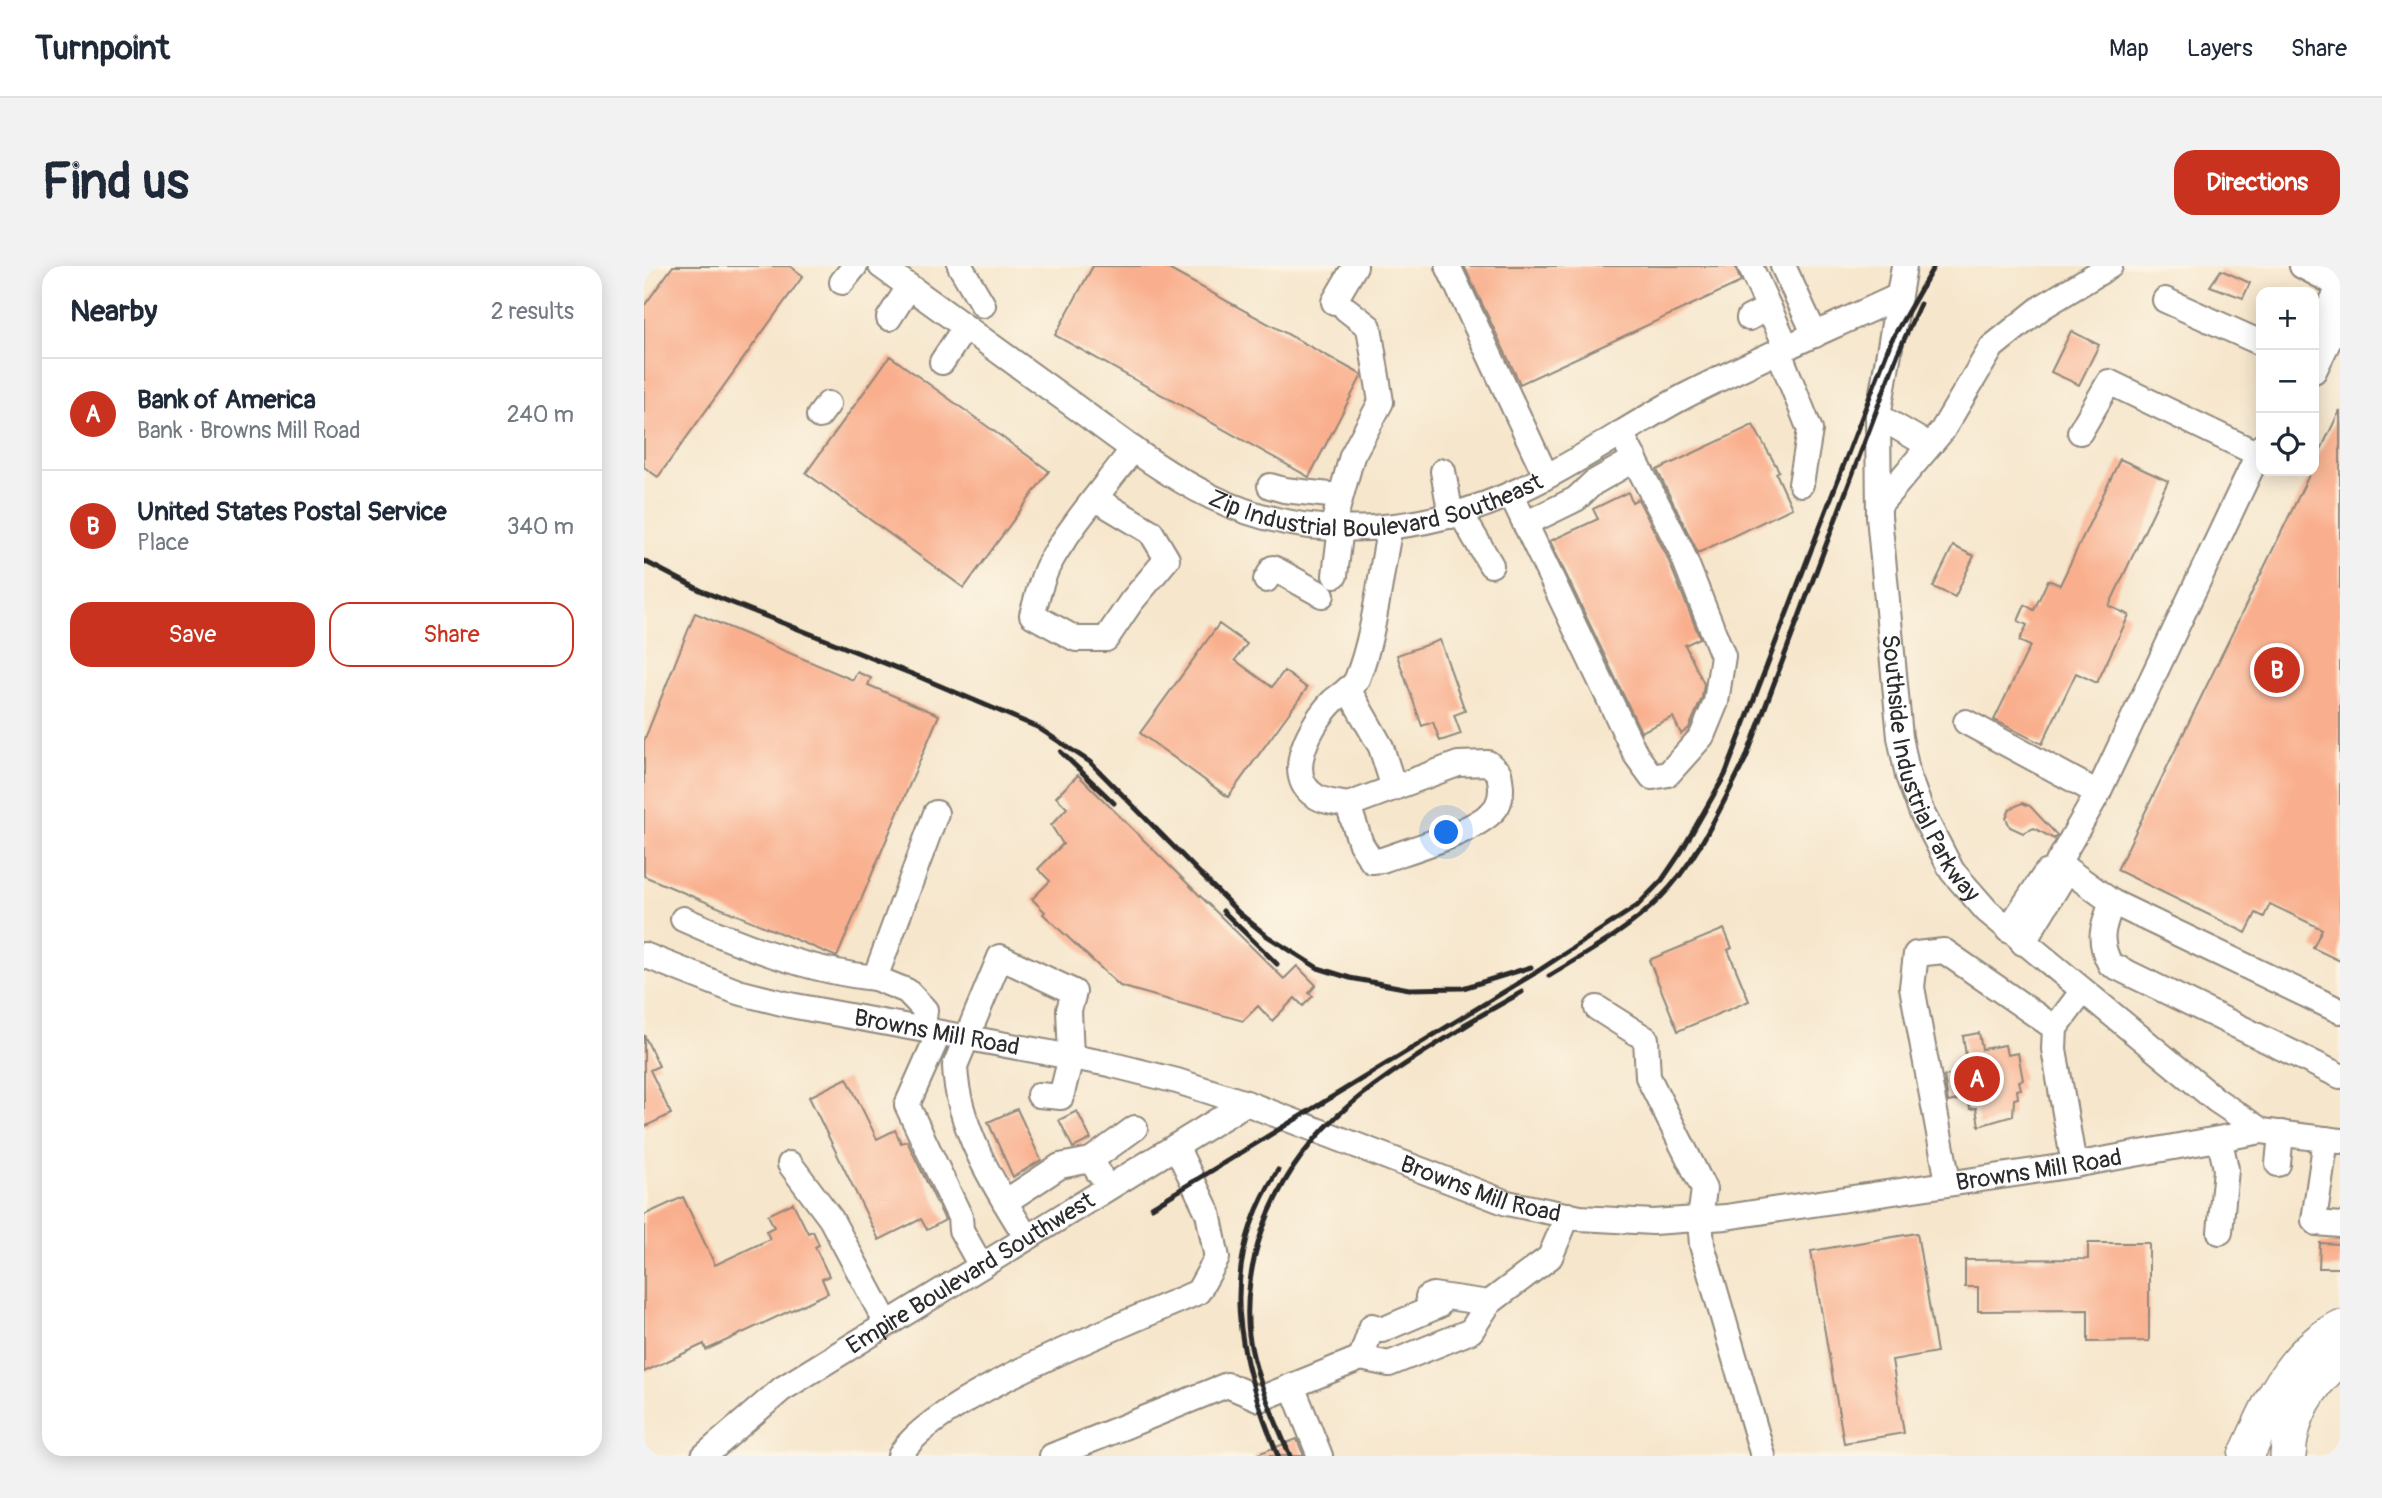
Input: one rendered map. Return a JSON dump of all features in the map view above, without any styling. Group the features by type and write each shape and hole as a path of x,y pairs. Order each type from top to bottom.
{"highway":[{"path":"2246,1456 2289,1372 2305,1354 2340,1328"},
{"path":"2288,1456 2295,1418 2306,1394 2322,1373 2340,1358"}],"street":[{"name":"Zip Industrial Boulevard Southeast","path":"881,266 1133,449 1214,498 1270,518 1336,528 1390,527 1456,515 1511,494 1684,397 1899,296"},
{"path":"960,266 983,305"},
{"path":"1266,580 1273,568 1329,585 1339,496 1352,456 1381,402 1369,327 1340,306 1355,266"},
{"path":"1448,266 1527,418 1546,476"},
{"path":"1750,266 1759,313 1783,350 1810,430 1801,484"},
{"path":"1783,266 1815,335"},
{"name":"Southside Industrial Parkway","path":"1904,266 1878,416 1879,505 1900,737 1908,776 1922,813 1952,871 2015,937 2216,1100 2272,1132"},
{"path":"1879,505 1942,431 1992,347 2042,307 2110,266"},
{"path":"2302,266 2340,286 2320,314 2331,336 2325,366"},
{"path":"889,318 909,287"},
{"path":"2165,300 2256,341"},
{"path":"942,362 965,327"},
{"path":"2080,432 2109,382 2256,449"},
{"path":"1878,416 1928,445"},
{"path":"1511,494 1636,755 1648,775 1656,779 1668,774 1688,753 1710,722 1723,656 1665,518 1622,433"},
{"path":"1878,457 1901,456 1928,445"},
{"path":"1096,499 1151,532 1167,559 1130,602 1107,639 1076,639 1032,615 1048,565 1096,499 1133,449"},
{"path":"1525,524 1576,499 1593,483 1635,459"},
{"path":"2015,937 2046,873 2057,867 2098,793 2256,459"},
{"path":"1443,471 1456,515 1491,565"},
{"path":"1270,485 1284,490 1339,496"},
{"path":"1348,805 1366,855 1372,860 1382,860 1480,822 1497,805 1502,790 1499,773 1488,763 1479,762 1458,764 1348,805 1318,798 1301,780 1298,766 1312,732 1332,702 1356,682 1366,649 1390,527"},
{"path":"1348,689 1381,747 1394,788"},
{"path":"1966,722 2098,793"},
{"path":"876,978 936,813"},
{"path":"2057,867 2112,902 2340,1011"},
{"path":"2112,902 2103,928 2101,947 2110,964 2340,1076"},
{"path":"683,919 732,940 830,971 876,978 907,991 925,1010 931,1031 907,1105 961,1217 961,1230 981,1266"},
{"path":"1948,1182 1912,987 1916,954 1944,951 2055,1028"},
{"name":"Browns Mill Road","path":"644,955 738,992 1071,1057 1177,1081 1246,1103 1507,1203 1568,1215 1653,1222 1700,1219 2074,1165 2272,1132 2333,1140"},
{"path":"1027,1238 1005,1202 960,1108 955,1066 1000,957 1074,992 1069,1010 1071,1057 1058,1100"},
{"path":"2074,1165 2054,1049 2055,1028 2082,992"},
{"path":"1597,1008 1646,1038 1648,1077 1704,1189 1700,1219 1702,1245 1755,1453"},
{"name":"Empire Boulevard Southwest","path":"704,1456 782,1389 1246,1103"},
{"path":"1005,1202 1060,1166 1091,1160 1135,1128"},
{"path":"2272,1132 2278,1164"},
{"path":"2333,1140 2314,1220 2316,1223 2340,1225"},
{"path":"2220,1141 2226,1169 2220,1233"},
{"path":"900,1456 907,1441 969,1397 1198,1292 1217,1258 1208,1213 1176,1146"},
{"path":"1091,1160 1108,1188"},
{"path":"790,1164 831,1219 887,1324"},
{"path":"1052,1456 1227,1385 1260,1399 1361,1358 1390,1364 1471,1331 1489,1303 1550,1257 1568,1215"},
{"path":"1361,1358 1377,1318 1402,1307 1433,1295 1489,1303"},
{"path":"1292,1386 1320,1456"}],"building":[{"path":"673,266 790,266 803,276 658,477 644,467 644,306"},
{"path":"1093,266 1163,266 1362,375 1309,477 1055,335"},
{"path":"1464,266 1735,266 1741,282 1520,384"},
{"path":"2221,270 2250,283 2243,298 2210,286"},
{"path":"2071,331 2099,345 2079,385 2051,372"},
{"path":"890,356 1049,471 964,588 806,473"},
{"path":"2340,410 2340,961 2313,948 2322,929 2270,904 2264,917 2256,913 2246,933 2117,870 2309,476 2319,476 2319,454"},
{"path":"1753,425 1779,471 1776,473 1792,508 1698,553 1657,470"},
{"path":"2120,459 2168,481 2109,606 2129,615 2097,683 2076,673 2042,744 1994,720 2030,646 2019,641 2027,625 2018,621 2025,605 2034,610 2048,580 2060,585"},
{"path":"1628,492 1632,502 1638,499 1666,554 1700,638 1685,645 1704,684 1702,698 1689,728 1681,734 1673,717 1641,732 1550,541 1598,519 1593,509"},
{"path":"1953,546 1974,556 1955,597 1933,587"},
{"path":"695,613 853,680 857,672 871,678 868,685 939,715 837,957 644,876 644,741"},
{"path":"1219,624 1247,644 1235,660 1272,687 1284,671 1307,688 1228,797 1140,733"},
{"path":"1440,640 1465,711 1454,715 1461,734 1440,741 1433,722 1422,726 1397,655"},
{"path":"1078,775 1284,979 1297,966 1316,985 1309,993 1313,996 1303,1006 1295,998 1272,1021 1258,1006 1243,1021 1120,986 1043,914 1045,912 1032,899 1050,881 1038,869 1063,844 1051,825 1067,808 1056,797"},
{"path":"2022,803 2030,806 2057,835 2054,839 2034,828 2023,833 2010,827 2006,818 2010,809"},
{"path":"1724,929 1732,948 1728,950 1749,1001 1678,1031 1649,960"},
{"path":"1979,1033 1982,1049 2005,1045 2007,1055 2018,1053 2023,1080 2019,1081 2021,1089 2017,1090 2018,1098 2014,1099 2013,1116 1979,1126 1976,1108 1970,1109 1968,1098 1948,1102 1944,1076 1964,1073 1962,1063 1967,1062 1963,1036"},
{"path":"644,1035 659,1066 650,1070 671,1114 644,1127"},
{"path":"847,1078 877,1139 895,1130 901,1143 907,1141 945,1220 927,1230 921,1219 879,1240 809,1097"},
{"path":"1017,1109 1041,1160 1013,1177 988,1122"},
{"path":"1077,1111 1091,1139 1073,1148 1059,1120"},
{"path":"683,1197 715,1265 770,1239 766,1231 774,1227 768,1215 793,1203 808,1233 813,1231 819,1245 815,1247 829,1276 822,1279 828,1293 706,1350 704,1344 644,1372 644,1215"},
{"path":"1917,1233 1937,1352 1892,1360 1904,1433 1844,1443 1811,1251"},
{"path":"2088,1243 2149,1243 2149,1341 2088,1342 2088,1310 1978,1311 1978,1287 1965,1287 1965,1260 2088,1259"},
{"path":"2320,1243 2340,1244 2340,1268 2319,1268"},
{"path":"1297,1439 1304,1456 1255,1456 1255,1455"}],"railway":[{"path":"1152,1207 1535,973 1637,906 1662,880 1725,775 1891,341 1934,266"},
{"path":"1549,976 1606,941 1647,911 1686,868 1708,832 1746,758 1898,353 1920,304"},
{"path":"644,561 702,591 917,676 1037,727 1090,762 1239,913 1267,936 1318,968 1350,978 1409,989 1463,988 1531,967"},
{"path":"1061,752 1114,803"},
{"path":"1223,911 1277,964"},
{"path":"1464,1025 1522,992"},
{"path":"1290,1456 1260,1382 1249,1335 1250,1282 1262,1231 1278,1193 1298,1160 1321,1132 1375,1085 1472,1022"},
{"path":"1278,1170 1258,1206 1246,1242 1240,1277 1239,1312 1252,1383 1278,1456"}],"place":[{"name":"United States Postal Service","path":"2277,670"},
{"name":"Bank of America","path":"1977,1079"}]}
